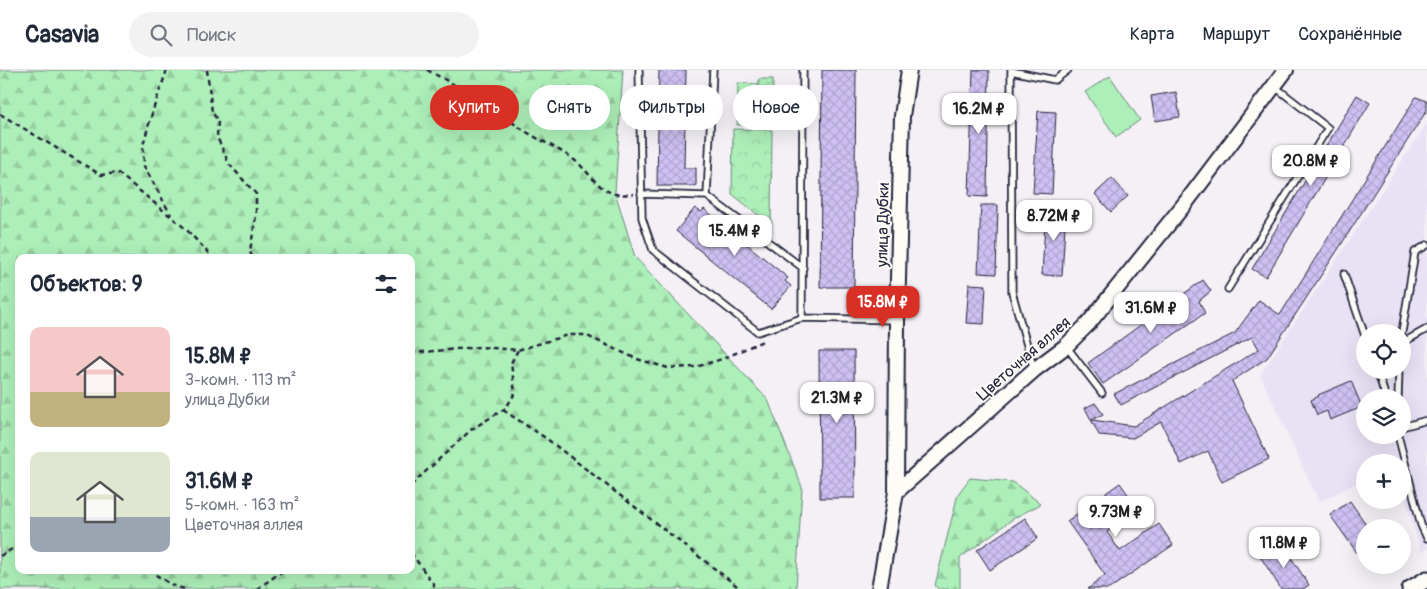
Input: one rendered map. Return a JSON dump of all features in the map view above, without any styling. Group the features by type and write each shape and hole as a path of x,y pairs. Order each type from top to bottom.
{"main road":[{"path":"1410,589 1427,578"}],"street":[{"name":"улица Дубки","path":"879,589 896,492 897,320 902,116 909,70"},
{"name":"Цветочная аллея","path":"896,492 1034,370 1066,346 1088,324 1160,235 1286,70"}],"lane":[{"path":"640,70 642,218 653,250 758,332 802,318 897,320"},
{"path":"707,196 713,70"},
{"path":"802,318 803,70"},
{"path":"1034,370 1012,292 1011,71 1056,80 1068,70"},
{"path":"1228,289 1328,128 1274,86"},
{"path":"641,194 707,196 803,268"},
{"path":"1403,324 1415,252 1427,245"},
{"path":"1344,274 1361,324"},
{"path":"1411,338 1427,329"},
{"path":"1066,346 1102,393"},
{"path":"1411,424 1427,420"},
{"path":"1400,444 1421,525 1427,538"}],"path":[{"path":"167,70 143,145 144,166 172,217"},
{"path":"207,70 212,112 218,121 217,137 229,164 256,194 256,216 251,254"},
{"path":"427,70 456,84 519,127 578,163 602,188 613,194 641,194"},
{"path":"0,114 101,175 118,173 186,229 209,254"},
{"path":"415,353 480,347 518,350 568,335 585,335 637,359 660,366 668,368 696,367 722,359 771,338"},
{"path":"415,481 472,430 504,410 516,394 511,363 518,350"},
{"path":"504,410 547,439 741,589"},
{"path":"0,556 15,547"},
{"path":"415,559 437,589"},
{"path":"154,574 172,585 184,589"},
{"path":"257,589 278,574"}],"shaded area":[{"path":"1427,123 1427,549 1421,552 1408,509 1411,509 1411,454 1356,454 1356,484 1319,502 1260,375"}],"green space":[{"path":"0,70 623,70 622,85 620,85 615,192 635,257 768,400 802,487 796,589 0,589"},
{"path":"1110,76 1140,120 1116,137 1085,92"},
{"path":"759,79 773,79 773,85 759,85"},
{"path":"738,83 758,84 758,85 738,85"},
{"path":"733,129 772,130 771,225 732,194"},
{"path":"970,478 1013,482 1041,504 1014,518 960,558 960,589 938,589 935,585 958,494"}],"building":[{"path":"659,70 686,70 686,85 659,85"},
{"path":"822,70 856,70 854,287 820,287"},
{"path":"973,70 989,70 987,197 969,196"},
{"path":"1176,92 1180,117 1155,121 1151,96"},
{"path":"1357,95 1370,103 1266,277 1252,269"},
{"path":"1416,97 1427,101 1427,110 1337,251 1267,358 1232,381 1269,459 1222,482 1208,451 1181,464 1161,422 1133,438 1099,435 1085,408 1095,403 1103,414 1092,420 1134,426 1259,349 1252,337 1121,405 1114,394 1235,333 1259,300 1280,315"},
{"path":"1038,111 1056,112 1052,194 1033,193"},
{"path":"658,130 685,130 684,168 696,168 696,186 657,186"},
{"path":"1112,178 1128,196 1111,212 1095,194"},
{"path":"981,205 998,205 996,274 978,273"},
{"path":"1046,207 1066,209 1062,276 1042,275"},
{"path":"695,208 701,212 704,209 788,278 785,281 791,286 771,309 676,231"},
{"path":"1203,280 1211,291 1199,301 1205,313 1103,384 1088,363"},
{"path":"969,284 986,285 984,324 966,323"},
{"path":"819,351 854,351 855,498 820,498"},
{"path":"1351,381 1356,393 1356,409 1330,420 1327,411 1317,415 1311,400 1318,395"},
{"path":"1120,483 1138,509 1107,532 1120,551 1159,524 1173,545 1109,589 1088,589 1105,575 1067,521"},
{"path":"1350,501 1362,519 1356,519 1356,551 1330,515"},
{"path":"1025,518 1038,538 990,570 977,550"},
{"path":"1281,542 1309,585 1303,589 1281,589 1260,556"}]}
